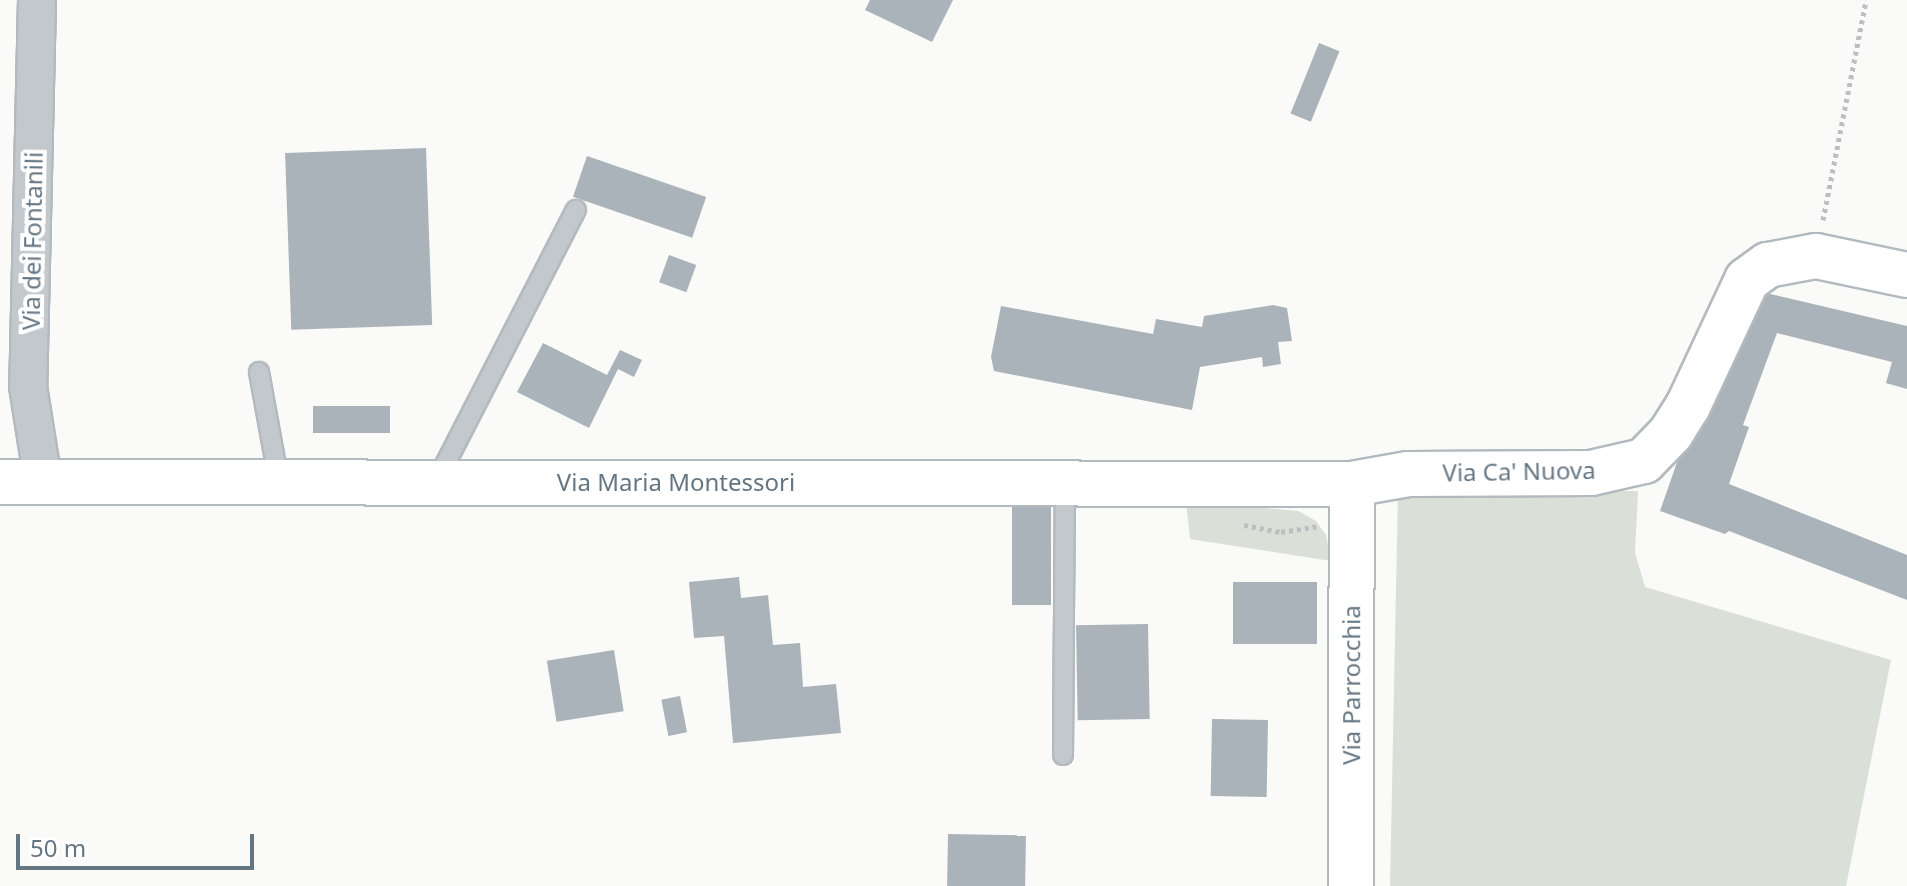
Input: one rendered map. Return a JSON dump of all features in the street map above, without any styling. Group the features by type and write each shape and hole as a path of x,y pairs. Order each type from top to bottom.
{"street":[{"name":"Via dei Fontanili","path":"37,0 28,386 43,481"},
{"name":"Via Ca' Nuova","path":"1352,484 1408,474 1591,473 1644,461 1671,433 1688,406 1747,280 1768,265 1816,256 1907,275"},
{"name":"Via Maria Montessori","path":"0,482 1352,484"},
{"name":"Via Parrocchia","path":"1351,886 1352,484"}],"lane":[{"path":"436,482 576,210"},
{"path":"259,372 279,482"},
{"path":"1063,755 1065,483"}],"path":[{"path":"1816,256 1866,0"},
{"path":"1261,526 1281,532 1319,525"}],"shaded area":[{"path":"1638,491 1635,553 1645,587 1891,660 1846,886 1390,886 1398,492"},
{"path":"1186,501 1298,511 1316,521 1326,535 1331,561 1190,539"}],"building":[{"path":"870,0 953,0 932,42 865,10"},
{"path":"1319,43 1339,51 1311,122 1291,113"},
{"path":"426,148 432,325 291,330 285,153"},
{"path":"587,156 706,197 692,238 573,197"},
{"path":"669,255 696,265 686,292 659,282"},
{"path":"1753,290 1907,326 1907,389 1886,383 1892,362 1777,333 1743,425 1749,427 1729,484 1907,555 1907,600 1729,531 1725,534 1660,511 1696,408"},
{"path":"1273,305 1287,308 1292,341 1278,342 1281,364 1263,367 1262,357 1200,367 1192,410 994,371 991,357 1001,306 1153,334 1156,319 1202,327 1204,316"},
{"path":"543,343 607,375 620,350 642,360 634,377 618,369 589,428 517,392"},
{"path":"313,406 390,406 390,433 313,433"},
{"path":"1012,487 1051,487 1051,605 1012,605"},
{"path":"739,577 741,598 768,595 773,645 800,643 803,687 836,684 841,733 733,743 724,636 694,638 689,582"},
{"path":"1233,582 1317,582 1317,644 1233,644"},
{"path":"1148,624 1150,719 1078,720 1076,625"},
{"path":"614,650 624,711 557,722 547,661"},
{"path":"680,696 687,732 668,736 661,700"},
{"path":"1212,719 1268,720 1267,797 1211,796"},
{"path":"948,834 1026,835 1025,886 947,886"}]}
